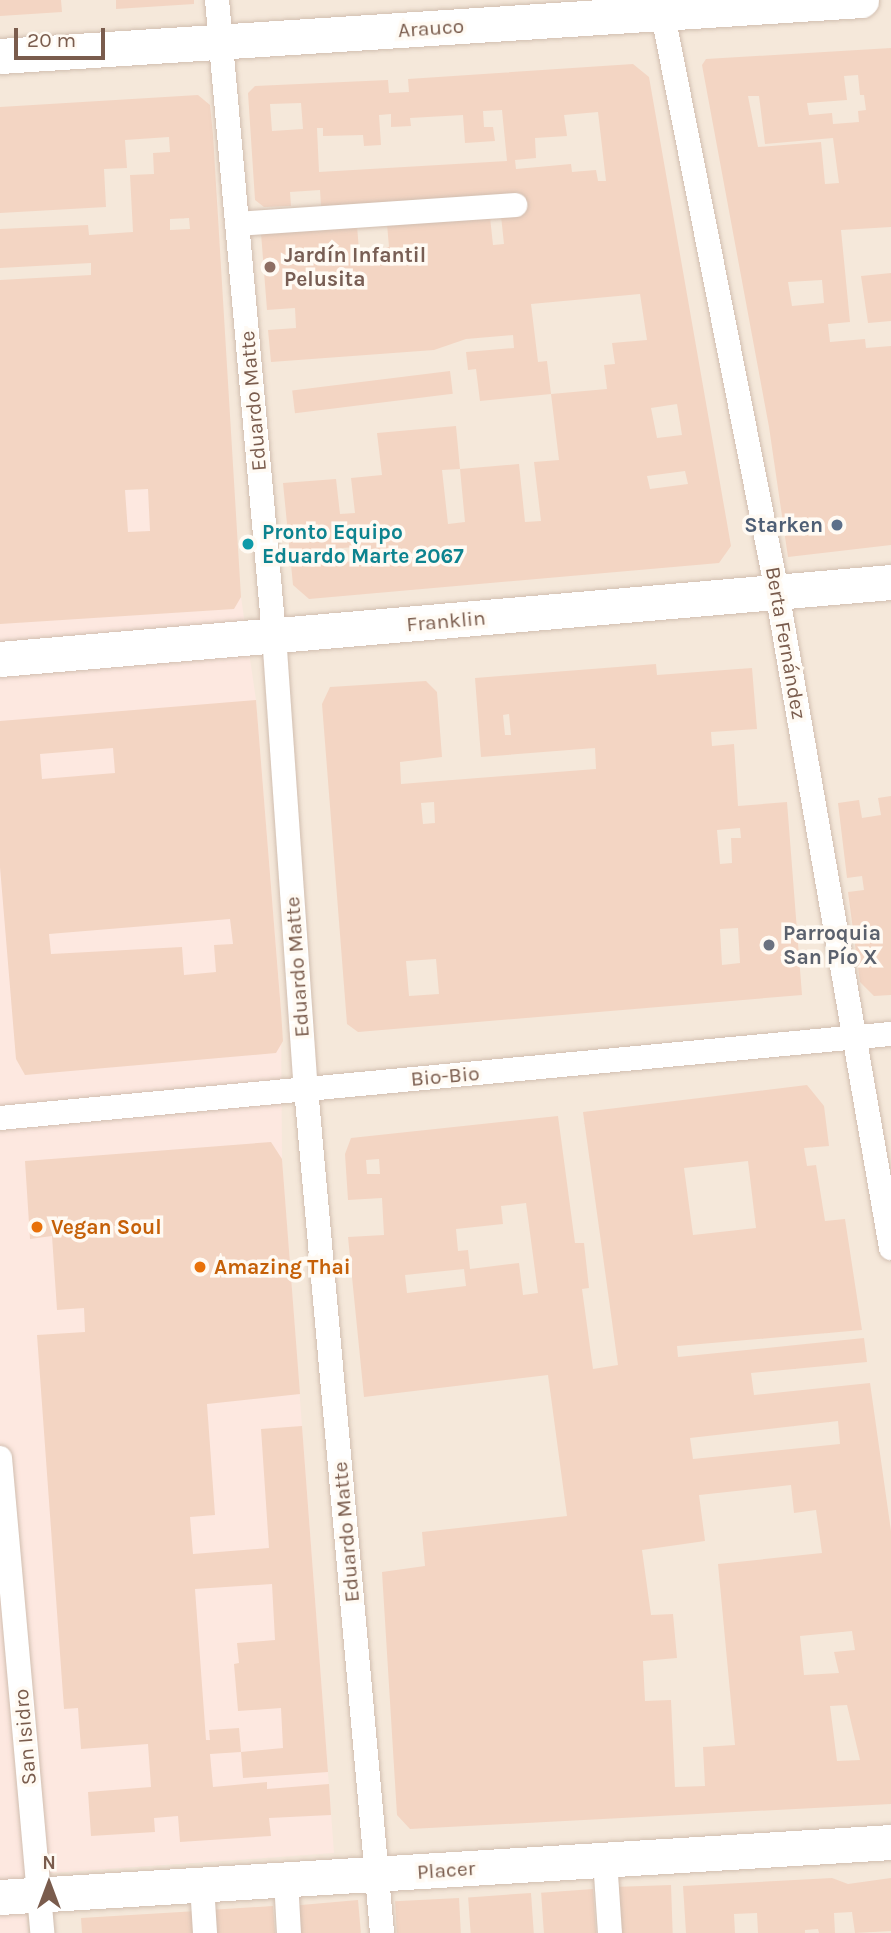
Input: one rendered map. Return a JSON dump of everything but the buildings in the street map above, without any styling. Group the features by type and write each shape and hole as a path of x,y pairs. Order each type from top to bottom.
{"street":[{"name":"Eduardo Matte","path":"217,0 274,635 306,1089 382,1933"},
{"name":"Arauco","path":"0,56 221,42 661,6 861,0"},
{"name":"Berta Fernández","path":"661,6 777,592 891,1248"},
{"path":"237,224 515,205"},
{"name":"Franklin","path":"0,659 891,582"},
{"name":"Bio-Bio","path":"0,1118 891,1034"},
{"name":"San Isidro","path":"0,1458 42,1933"},
{"name":"Placer","path":"0,1897 891,1842"},
{"path":"605,1860 610,1933"},
{"path":"286,1880 289,1933"},
{"path":"202,1885 205,1933"}],"shaded area":[{"path":"0,0 891,0 891,1933 0,1933"},
{"path":"148,489 241,597 256,700 281,1011 282,1159 334,1853 24,1875 28,1933 0,1933 0,497"}],"place":[{"name":"Jardín Infantil Pelusita","path":"270,267"},
{"name":"Starken","path":"837,525"},
{"name":"Pronto Equipo Eduardo Marte 2067","path":"248,544"},
{"name":"Parroquia San Pío X","path":"769,945"},
{"name":"Vegan Soul","path":"37,1227"},
{"name":"Amazing Thai","path":"200,1267"}]}
